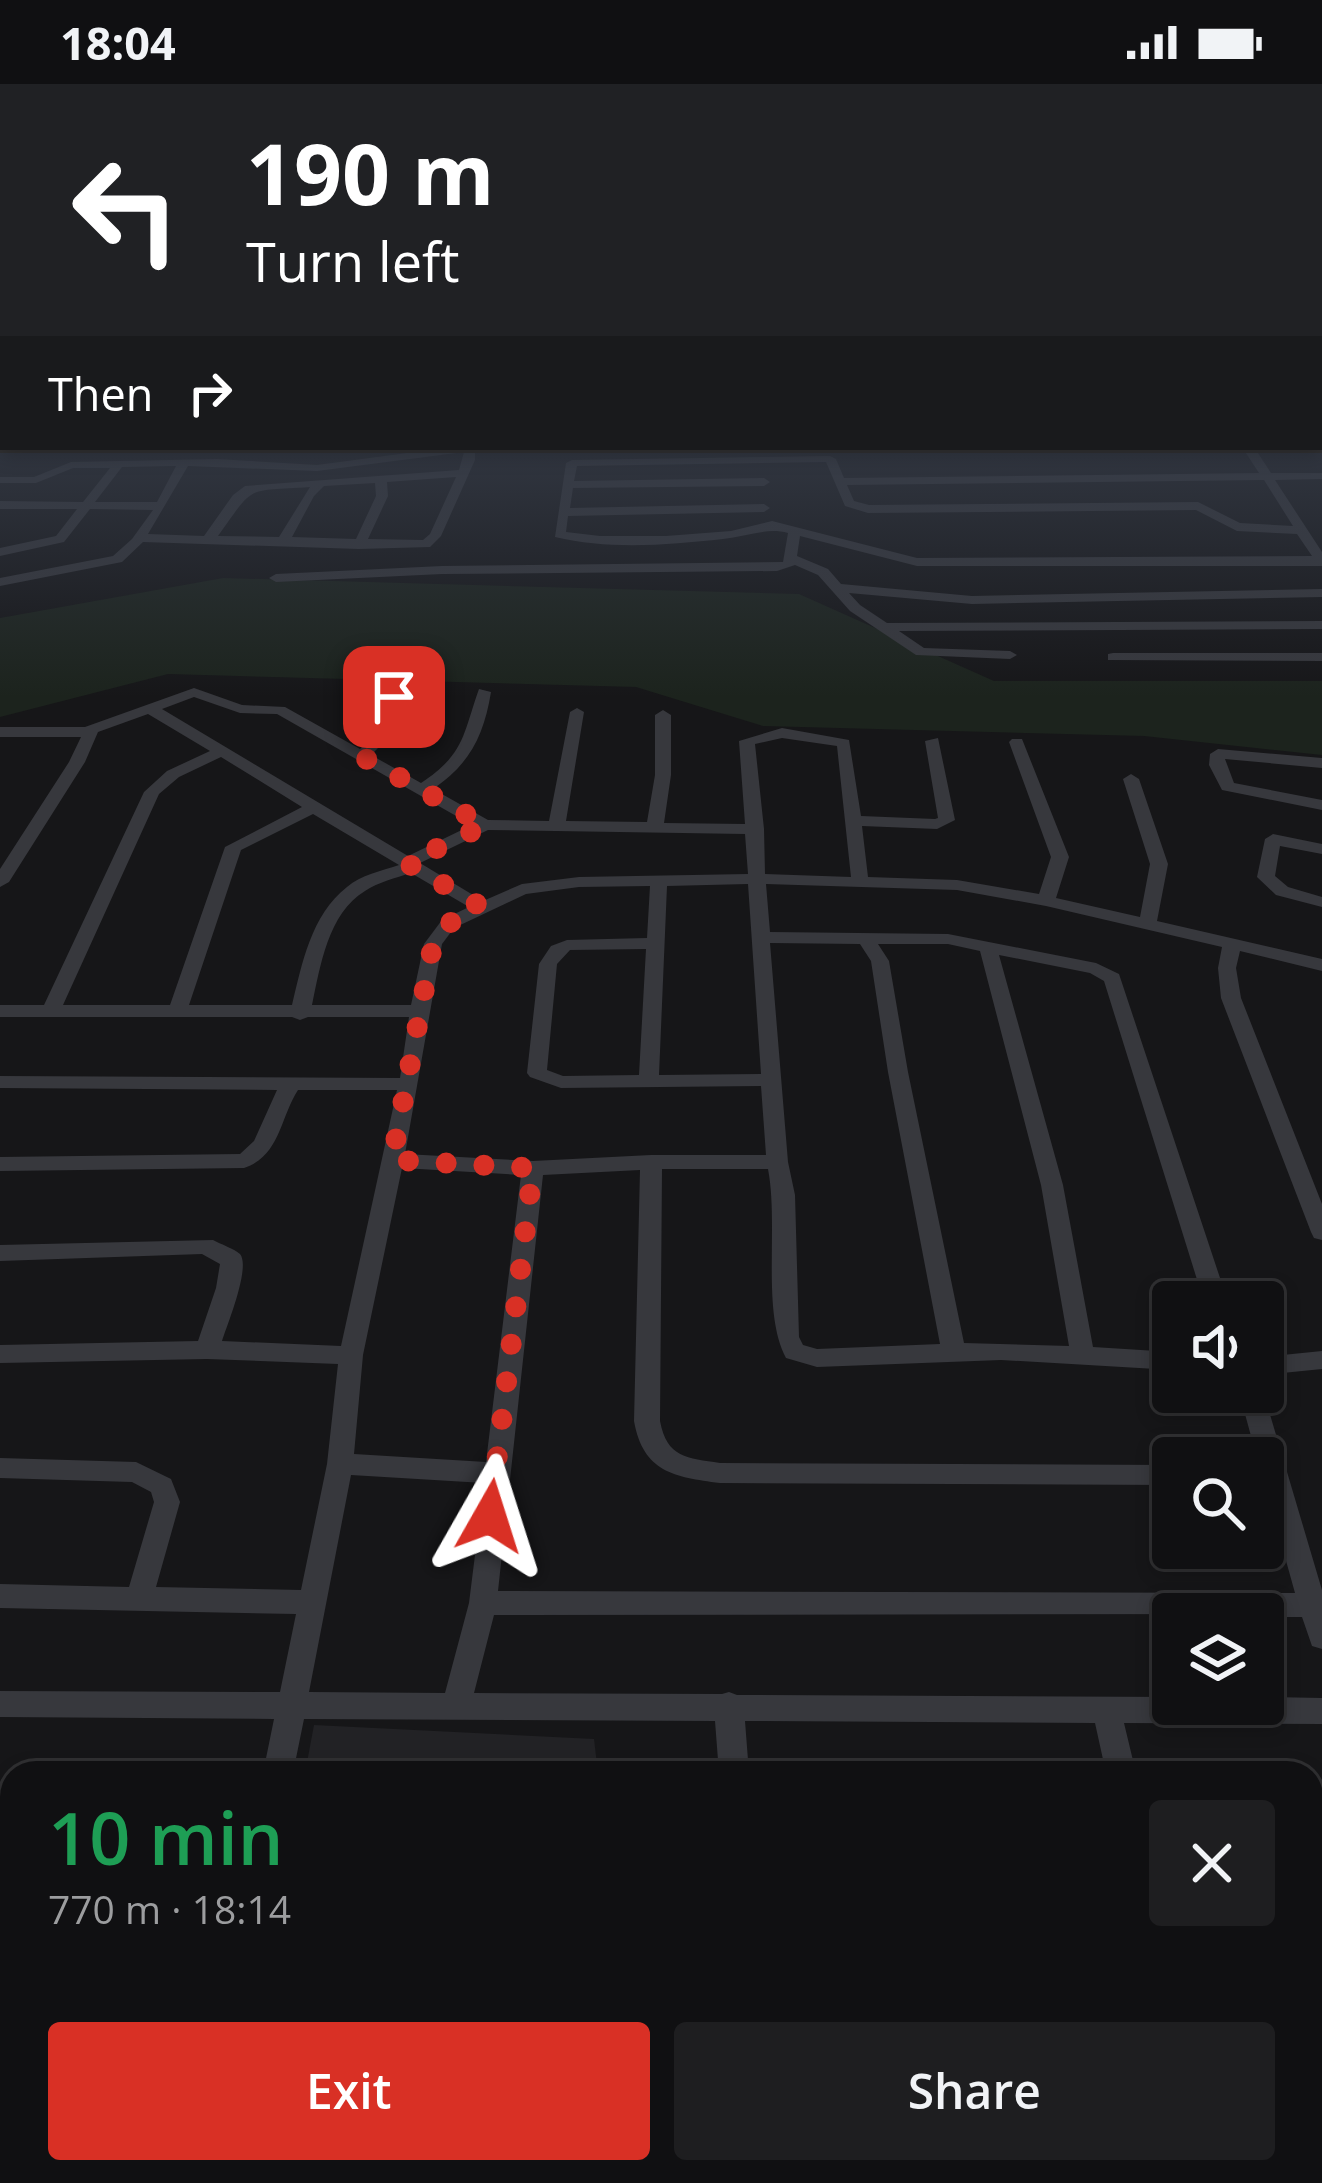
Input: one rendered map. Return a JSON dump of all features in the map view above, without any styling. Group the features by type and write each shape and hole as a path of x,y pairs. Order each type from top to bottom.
{"street":[{"path":"17,505 20,501"},
{"path":"0,582 117,559 160,501"},
{"path":"207,540 223,526 235,501"},
{"path":"283,542 305,501"},
{"path":"359,545 380,501"},
{"path":"432,540 449,501"},
{"path":"565,501 559,534 572,539 716,537 750,534 772,525 899,560 1321,561"},
{"path":"764,501 772,525"},
{"path":"848,501 868,509 1198,506 1237,527 1300,530"},
{"path":"1282,501 1321,561"},
{"path":"0,552 59,539 88,503"},
{"path":"0,505 157,506"},
{"path":"564,512 764,508"},
{"path":"276,578 448,570 777,567 789,564 794,531"},
{"path":"137,538 359,545 420,545 432,540 450,546 448,570"},
{"path":"790,558 823,572 855,608 932,655 1010,655"},
{"path":"837,588 879,585 972,600 1322,592"},
{"path":"886,627 1322,626"},
{"path":"1113,657 1322,657"},
{"path":"361,756 376,742 395,688"},
{"path":"0,736 89,732 194,692 240,709 277,709 485,825"},
{"path":"421,790 464,759 478,725 484,692"},
{"path":"148,707 480,906"},
{"path":"557,825 577,712"},
{"path":"655,825 663,775 663,715"},
{"path":"0,882 76,762 89,732"},
{"path":"860,882 844,743 782,733 747,741 777,1162 784,1196 787,1336 795,1352 817,1358 954,1353 1152,1359"},
{"path":"852,821 937,824 947,820 933,741"},
{"path":"1017,742 1060,857 1046,901"},
{"path":"50,1012 152,793 165,779 222,752"},
{"path":"1322,763 1218,754 1217,764 1228,787 1322,805"},
{"path":"1130,779 1159,864 1148,924"},
{"path":"177,1012 233,847 314,807"},
{"path":"300,1014 318,940 358,888 485,825 756,829"},
{"path":"1322,849 1273,839 1266,877 1282,891 1322,902"},
{"path":"281,1761 340,1464 351,1355 409,1084 419,1011 433,944 448,924 480,906 546,884 758,879 957,885 1322,965"},
{"path":"649,1082 659,880"},
{"path":"762,937 948,939 1096,969 1112,978 1209,1281"},
{"path":"868,940 880,961 954,1353"},
{"path":"656,943 567,945 557,950 548,964 535,1068 549,1080 772,1080"},
{"path":"1232,944 1227,968 1232,998 1322,1232"},
{"path":"988,947 1052,1185 1082,1354"},
{"path":"0,1011 419,1011"},
{"path":"0,1082 409,1084"},
{"path":"0,1164 244,1162 261,1151 278,1100 293,1083"},
{"path":"392,1160 533,1168 777,1162"},
{"path":"651,1162 647,1421 649,1439 664,1461 720,1474 1152,1475"},
{"path":"456,1708 483,1603 494,1473 533,1168"},
{"path":"0,1253 206,1246 222,1252 232,1260 232,1274 207,1350"},
{"path":"0,1354 207,1350 351,1355"},
{"path":"1284,1364 1322,1360"},
{"path":"340,1464 494,1473"},
{"path":"0,1468 136,1472 162,1486 166,1502 140,1600"},
{"path":"1284,1523 1322,1636"},
{"path":"0,1596 311,1602"},
{"path":"483,1603 1312,1605"},
{"path":"0,1704 1322,1711"},
{"path":"729,1706 733,1761"},
{"path":"1107,1711 1118,1761"}],"shaded area":[{"path":"223,578 799,594 994,681 1322,681 1322,755 1144,736 763,726 636,687 168,674 0,717 0,618"},
{"path":"314,1725 594,1739 597,1761 307,1761"}],"route":[{"path":"394,697 376,742 361,756 485,825 407,863 480,906 448,924 433,944 392,1160 533,1168 490,1516"}]}
